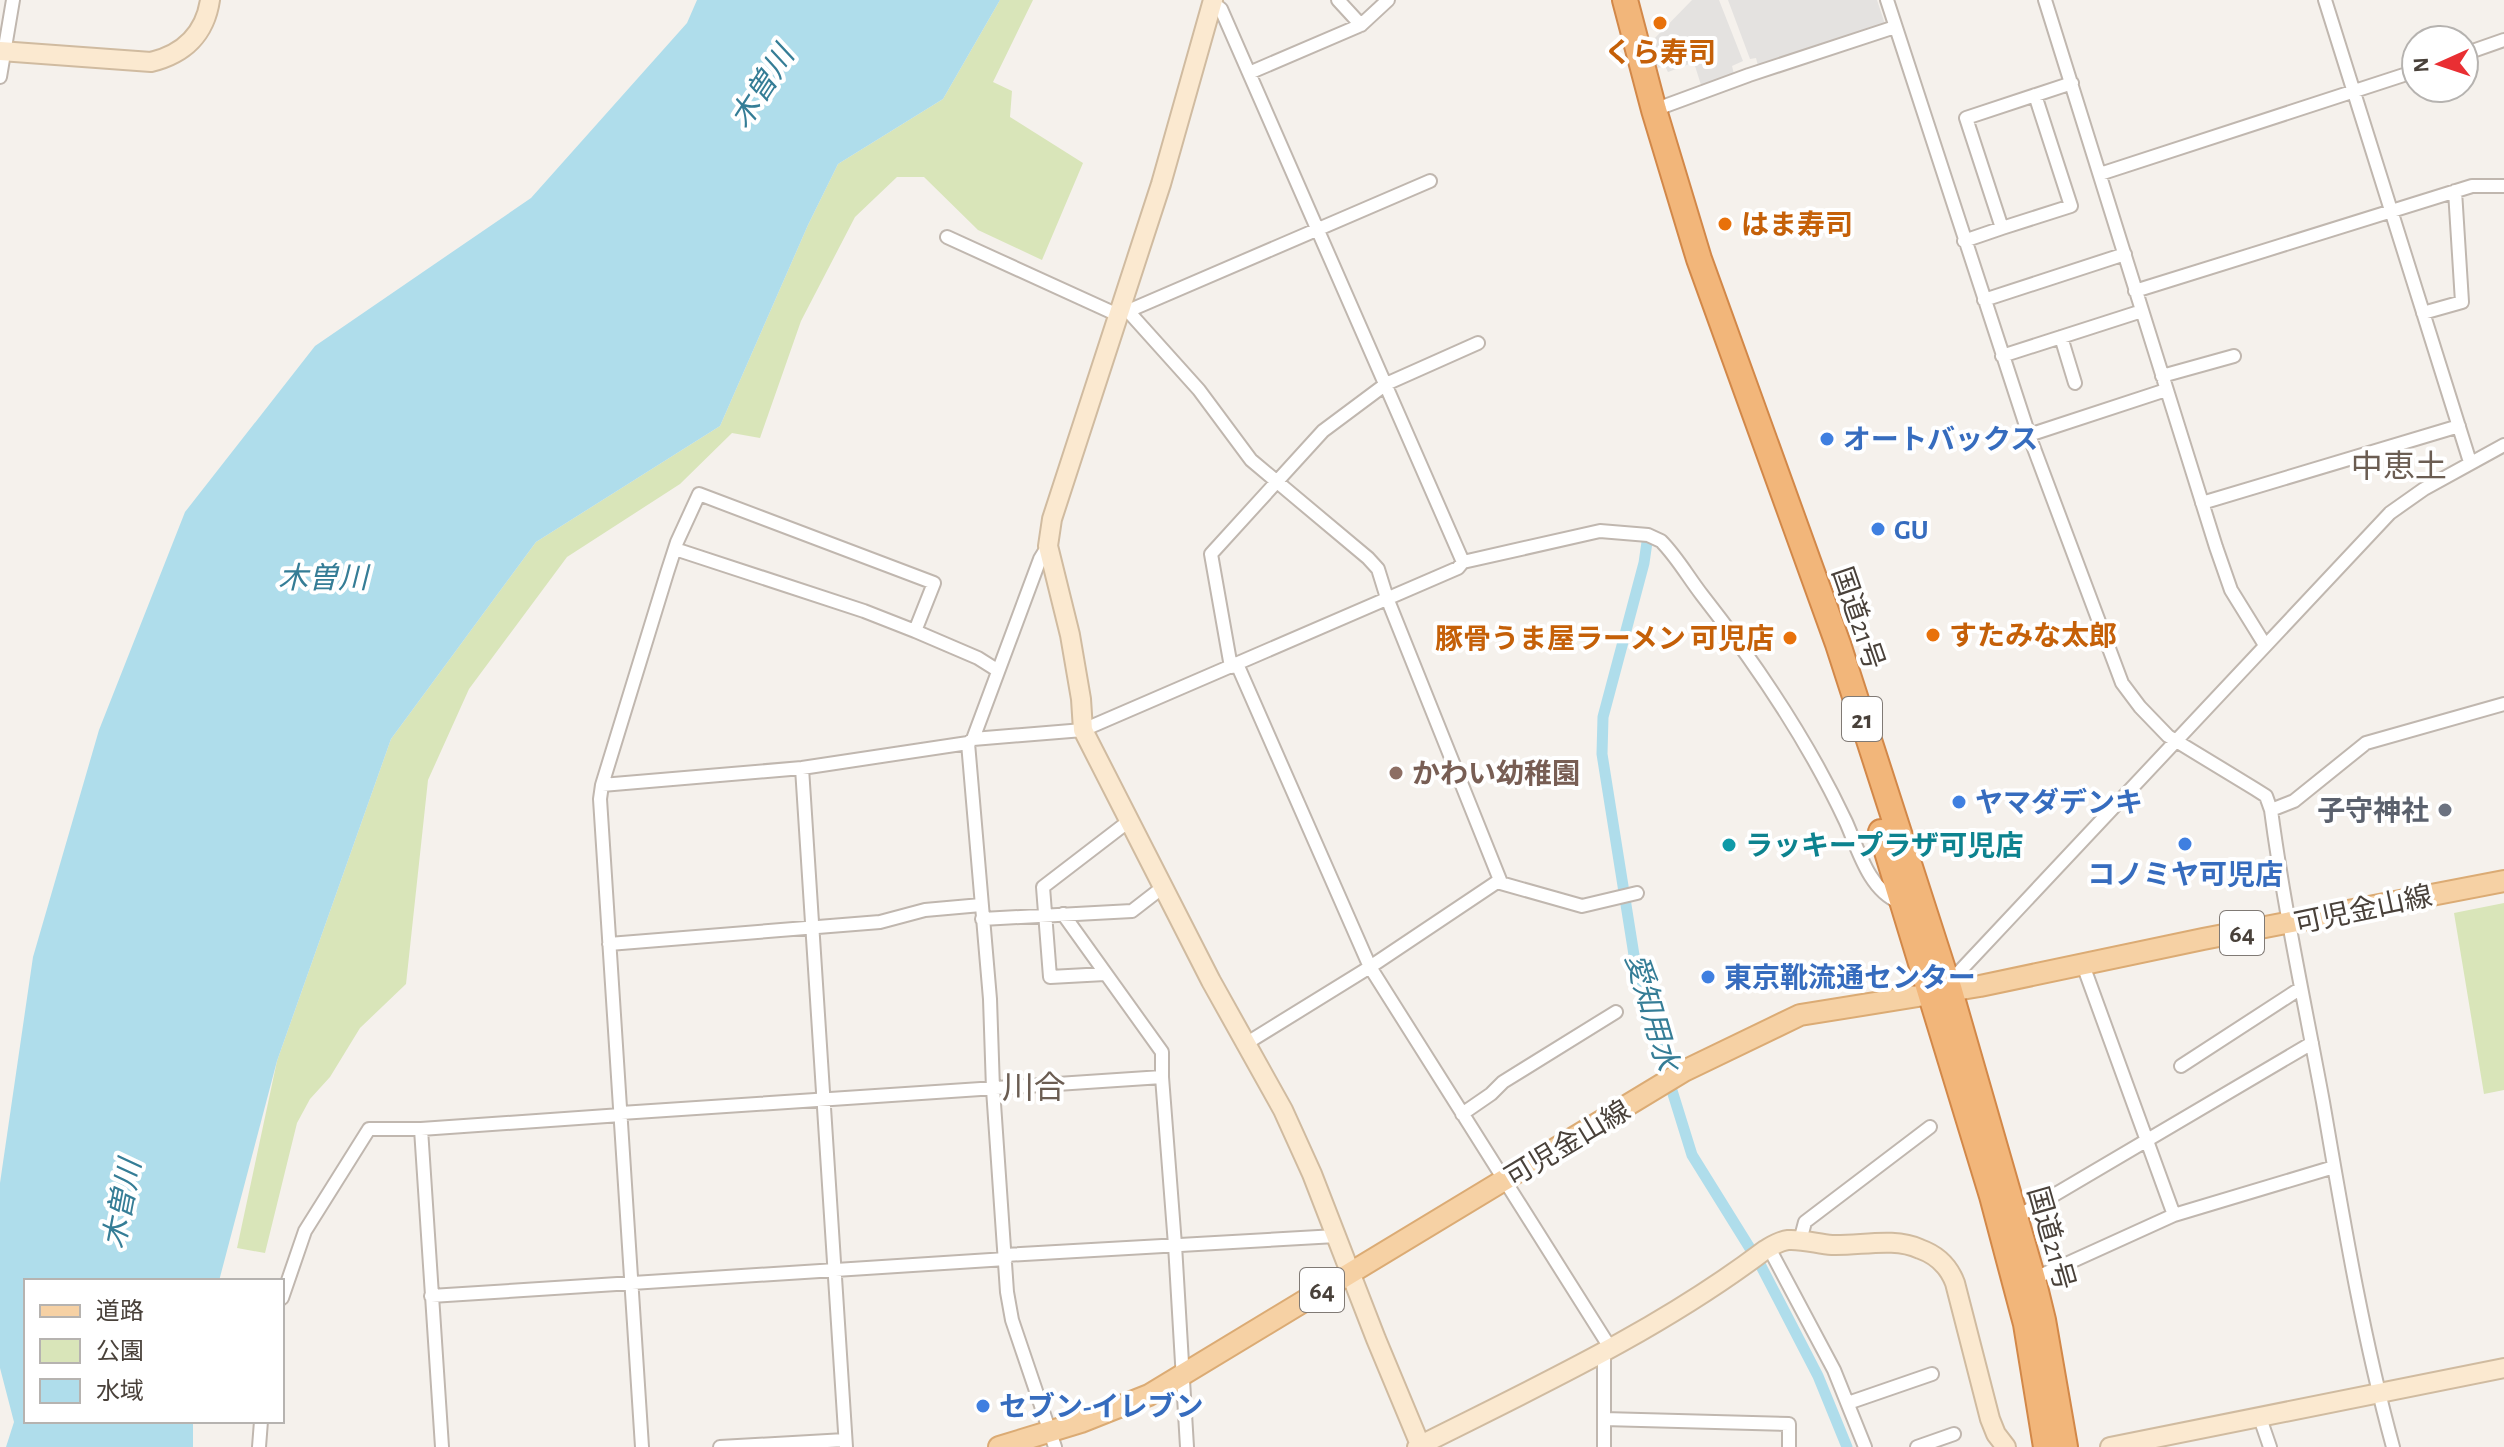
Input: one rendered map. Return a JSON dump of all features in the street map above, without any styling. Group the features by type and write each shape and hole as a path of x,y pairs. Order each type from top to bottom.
{"highway":[{"name":"国道21号","path":"1611,0 1687,263 1825,650 1903,904 1946,985 1992,1196 2026,1324 2046,1447"},
{"name":"国道21号","path":"1625,0 1699,259 1838,644 1946,985 2033,1279 2065,1447"}],"main road":[{"name":"可児金山線","path":"999,1447 1053,1439 1183,1376 1684,1071 1800,1015 1946,985 2083,965 2504,881"}],"street":[{"path":"0,77 13,0"},
{"path":"2,51 151,62 170,58 187,47 208,15 210,0"},
{"path":"1338,0 1361,25"},
{"path":"1249,73 1361,25 1388,0"},
{"path":"1887,0 2029,435 2122,683 2140,707 2176,741 2266,796 2271,810 2288,925 2334,1167 2378,1394 2393,1447"},
{"path":"2045,0 2231,590 2265,645"},
{"path":"2325,0 2470,462"},
{"path":"1463,562 1221,9 1213,1 1122,311 1052,519 1048,546 1070,635 1083,730 1211,981 1289,1123 1420,1446 1608,1350 1698,1298 1767,1249 1786,1240 1855,1246 1905,1244 1928,1252 1943,1263 1955,1283 1990,1419 2006,1447"},
{"path":"1654,110 1895,27"},
{"path":"2480,48 2504,40"},
{"path":"2100,174 2400,76"},
{"path":"2002,228 1966,118 2072,83"},
{"path":"1964,241 2071,206 2035,95"},
{"path":"1122,311 1430,181"},
{"path":"2135,291 2472,186 2504,186"},
{"path":"2423,313 2462,302 2455,191"},
{"path":"947,237 1122,311 1199,390 1251,460 1378,569 1500,880 1370,967 1247,1043"},
{"path":"1984,300 2125,254"},
{"path":"2002,356 2142,311"},
{"path":"2061,337 2075,383"},
{"path":"1478,343 1386,384 1323,431 1211,554 1234,666 1370,967 1608,1350 1604,1447"},
{"path":"2162,376 2234,356"},
{"path":"2029,435 2166,390"},
{"path":"2202,503 2459,426"},
{"path":"1946,985 2390,513 2424,489 2504,445"},
{"path":"642,1447 600,799 675,549 699,494 934,583 915,631"},
{"path":"602,785 802,768 971,741 1083,730 1458,568 1463,562 1600,531 1648,535 1661,541 1776,698 1829,786 1871,876 1881,890 1903,904"},
{"path":"1048,546 1040,559 971,741 990,999 993,1089 1012,1320 1053,1439"},
{"path":"675,549 753,573 915,631 978,658 997,670"},
{"path":"2271,810 2294,801 2366,743 2504,704"},
{"path":"720,1447 846,1444 802,768"},
{"path":"1105,974 1050,977 1043,887 1129,821"},
{"path":"1497,882 1582,906 1637,893"},
{"path":"982,919 1132,911 1163,887"},
{"path":"609,944 880,922 925,910 981,905"},
{"path":"1063,914 1162,1052 1187,1447"},
{"path":"2083,965 2174,1215"},
{"path":"2181,1066 2301,988"},
{"path":"1462,1114 1503,1082 1616,1012"},
{"path":"2015,1218 2312,1043"},
{"path":"284,1292 305,1231 369,1129 421,1129 824,1098 1162,1077"},
{"path":"1800,1241 1805,1222 1930,1127"},
{"path":"421,1129 442,1447"},
{"path":"2033,1279 2174,1215 2334,1167"},
{"path":"431,1296 1336,1236"},
{"path":"1767,1249 1834,1370 1865,1447"},
{"path":"2110,1447 2165,1442 2260,1418 2504,1368"},
{"path":"1848,1403 1932,1374"},
{"path":"2260,1418 2270,1447"},
{"path":"1604,1419 1789,1424 1789,1447"},
{"path":"259,1447 261,1423"},
{"path":"1917,1447 1954,1434"}],"green space":[{"path":"1000,0 1033,0 993,82 1012,91 1010,117 1083,163 1042,260 978,230 924,177 897,177 855,217 801,321 760,438 732,433 680,484 567,557 469,689 428,780 406,984 360,1028 330,1077 310,1099 297,1123 265,1253 237,1248 277,1061 391,739 536,542 720,426 838,164 943,99"},
{"path":"2504,903 2504,1090 2484,1094 2454,913"}],"shaded area":[{"path":"1692,0 1719,0 1743,61 1732,66 1734,74 1701,85 1695,66 1708,57 1668,72 1665,66 1654,69 1652,41"},
{"path":"1728,0 1877,0 1885,24 1758,66 1756,58 1750,59"}],"water":[{"name":"木曽川","path":"697,0 1000,0 943,99 838,164 720,426 536,542 391,739 277,1061 220,1279 24,1279 24,1423 193,1423 193,1447 6,1447 14,1422 0,1368 0,1183 33,957 99,730 185,512 315,346 531,198 687,23"}],"waterway":[{"name":"愛知用水","path":"1647,542 1603,717 1602,754 1634,955 1692,1155 1761,1266 1818,1376 1847,1447"}],"place":[{"name":"くら寿司","path":"1660,23"},
{"name":"はま寿司","path":"1725,224"},
{"name":"オートバックス","path":"1827,439"},
{"name":"GU","path":"1878,529"},
{"name":"すたみな太郎","path":"1933,635"},
{"name":"豚骨うま屋ラーメン 可児店","path":"1790,638"},
{"name":"かわい幼稚園","path":"1396,773"},
{"name":"ヤマダデンキ","path":"1959,802"},
{"name":"子守神社","path":"2445,810"},
{"name":"コノミヤ可児店","path":"2185,844"},
{"name":"ラッキープラザ可児店","path":"1729,845"},
{"name":"東京靴流通センター","path":"1708,977"},
{"name":"セブン-イレブン","path":"983,1406"}],"district":[{"name":"中恵土","path":"2399,466"},
{"name":"川合","path":"1034,1087"}]}
